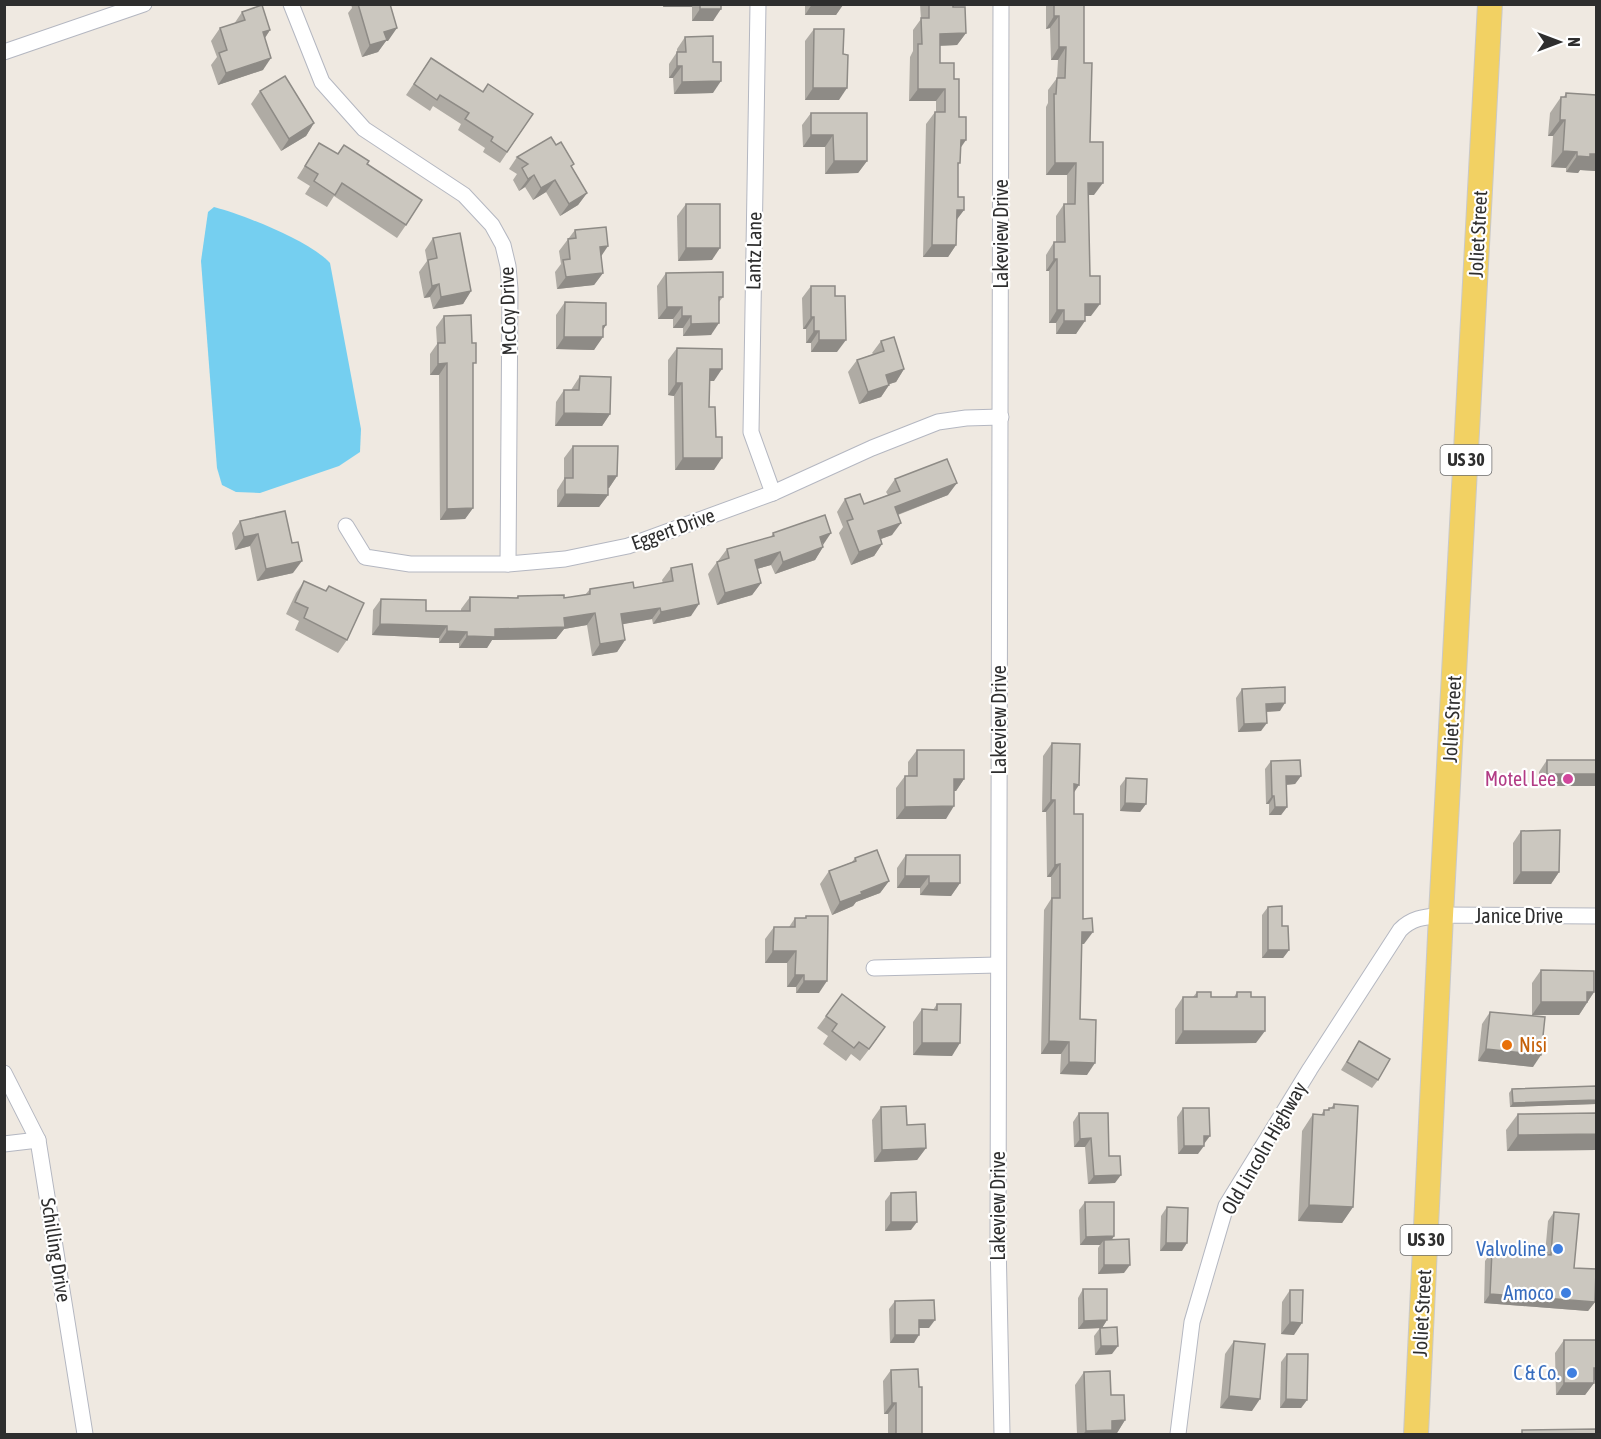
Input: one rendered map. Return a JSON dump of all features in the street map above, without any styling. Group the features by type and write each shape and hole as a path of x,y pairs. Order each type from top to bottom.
{"main road":[{"name":"Joliet Street","path":"1416,1434 1441,915 1490,4"}],"street":[{"path":"4,52 144,4"},
{"name":"McCoy Drive","path":"291,4 322,82 364,129 464,195 492,225 503,245 510,289 508,564"},
{"name":"Lantz Lane","path":"758,4 751,432 773,493"},
{"name":"Lakeview Drive","path":"1001,4 998,1239 1002,1434"},
{"name":"Eggert Drive","path":"346,526 365,557 410,564 508,564 565,559 628,546 773,493 872,448 938,422 1001,417"},
{"name":"Janice Drive","path":"1441,915 1596,916"},
{"name":"Old Lincoln Highway","path":"1178,1434 1192,1322 1226,1206 1310,1069 1400,930 1409,921 1441,915"},
{"path":"874,968 998,965"},
{"name":"Schilling Drive","path":"4,1072 38,1140 85,1434"},
{"path":"4,1144 38,1140"}],"water":[{"path":"214,207 259,222 308,246 330,263 361,429 360,452 339,466 260,493 236,492 222,485 217,468 201,261 208,212"}],"building":[{"path":"358,4 390,4 397,28 384,32 387,40 370,45"},
{"path":"700,4 721,4 721,9 700,9"},
{"path":"929,4 953,4 953,7 965,7 966,33 940,34 940,63 954,63 954,79 959,79 959,117 966,117 966,140 961,140 960,163 958,163 958,197 964,197 964,210 957,210 956,245 932,245 935,112 945,112 945,89 918,89 918,44 922,44 921,18 929,18"},
{"path":"1054,4 1084,4 1084,63 1092,63 1090,142 1103,142 1103,183 1088,183 1090,276 1100,276 1100,304 1085,304 1085,321 1064,321 1064,310 1057,310 1057,259 1054,259 1054,242 1065,242 1064,204 1075,204 1076,163 1055,163 1054,94 1056,94 1057,78 1065,78 1066,47 1059,47 1059,16 1054,16"},
{"path":"262,5 270,30 263,32 271,58 226,73 219,53 227,50 220,28 245,20 242,12"},
{"path":"814,29 844,29 843,54 848,55 847,88 813,88"},
{"path":"713,36 713,62 721,62 721,81 682,82 682,66 677,66 677,52 686,52 685,37"},
{"path":"431,58 483,92 488,84 533,114 507,152 491,141 493,137 465,119 469,113 440,95 437,100 414,84"},
{"path":"285,76 314,123 289,139 260,91"},
{"path":"1566,93 1596,95 1596,154 1590,154 1590,157 1577,156 1577,152 1563,151 1565,120 1560,120 1561,97 1566,97"},
{"path":"811,113 867,113 867,161 834,161 833,135 811,135"},
{"path":"551,137 556,145 561,142 574,164 571,166 587,193 569,204 555,180 541,188 534,175 528,179 522,168 528,164 517,157"},
{"path":"319,143 338,154 344,145 369,161 367,164 422,200 406,225 342,183 335,195 314,181 318,174 305,166"},
{"path":"686,204 720,204 720,248 686,248"},
{"path":"606,227 608,246 600,247 603,273 566,277 563,260 570,259 568,239 576,238 575,230"},
{"path":"460,233 471,291 441,297 439,284 432,286 428,260 437,258 433,238"},
{"path":"723,272 723,297 719,297 719,323 691,324 691,316 682,316 682,307 667,307 666,273"},
{"path":"811,286 835,286 835,296 845,296 846,340 819,340 819,331 814,331 814,317 811,317"},
{"path":"565,302 606,303 606,325 603,326 603,337 564,337"},
{"path":"471,315 472,343 476,343 476,363 473,363 473,508 447,509 447,363 438,364 438,343 445,343 444,316"},
{"path":"894,337 904,369 886,375 889,385 868,392 857,360 884,351 881,341"},
{"path":"677,348 722,349 722,369 710,369 709,407 715,407 716,437 722,437 722,458 683,458 682,383 676,383"},
{"path":"580,376 611,377 610,414 564,413 564,390 579,390"},
{"path":"573,446 618,446 617,476 608,476 608,495 565,494 565,478 573,478"},
{"path":"947,459 957,483 895,507 901,523 878,531 882,544 859,552 847,521 853,519 845,499 860,494 864,504 900,491 895,479"},
{"path":"285,511 292,543 298,542 302,561 266,569 258,534 244,537 240,521"},
{"path":"825,515 831,533 820,537 823,547 783,562 780,552 755,560 761,583 725,593 717,562 729,558 727,549 774,536 773,533"},
{"path":"692,564 699,604 661,612 660,608 621,614 625,640 600,644 595,613 564,618 565,627 495,629 495,637 467,636 467,632 447,631 447,626 380,624 381,599 426,600 426,611 470,611 470,597 518,598 518,596 564,595 564,598 590,594 590,589 633,582 634,588 673,581 671,568"},
{"path":"304,581 326,591 329,586 364,603 347,640 304,618 308,608 295,602"},
{"path":"1285,687 1285,703 1266,704 1267,723 1244,724 1242,689"},
{"path":"1052,743 1080,744 1079,785 1074,784 1074,814 1083,814 1083,919 1092,918 1093,932 1082,932 1080,1019 1096,1020 1095,1063 1069,1062 1069,1042 1049,1041 1052,898 1060,898 1060,864 1055,865 1055,800 1051,800"},
{"path":"917,750 964,750 964,779 954,779 954,806 905,807 905,776 917,776"},
{"path":"1300,760 1301,776 1286,776 1287,807 1275,807 1274,796 1272,796 1271,761"},
{"path":"1547,760 1596,760 1596,774 1547,774"},
{"path":"1126,778 1147,779 1146,804 1125,803"},
{"path":"1560,830 1559,872 1521,872 1521,831"},
{"path":"877,850 889,881 840,902 829,871"},
{"path":"906,855 960,855 960,883 929,883 929,876 905,876"},
{"path":"1282,906 1282,926 1288,926 1289,950 1268,950 1268,907"},
{"path":"806,916 828,916 827,981 804,981 804,975 795,975 796,951 773,951 774,927 795,927 795,918 806,918"},
{"path":"1541,970 1594,971 1594,992 1587,992 1587,1002 1541,1002"},
{"path":"1197,992 1211,992 1211,997 1237,997 1237,992 1251,992 1251,997 1265,997 1265,1031 1183,1031 1183,997 1197,997"},
{"path":"842,994 885,1027 869,1049 859,1042 854,1048 832,1031 837,1024 826,1016"},
{"path":"937,1004 961,1004 960,1043 922,1043 922,1009 937,1010"},
{"path":"1490,1012 1545,1017 1541,1055 1486,1049"},
{"path":"1359,1041 1390,1059 1378,1080 1347,1062"},
{"path":"1596,1086 1596,1100 1513,1103 1512,1089"},
{"path":"1334,1104 1358,1106 1353,1207 1309,1205 1313,1114 1324,1115 1324,1110 1334,1108"},
{"path":"906,1106 907,1125 925,1124 926,1148 882,1150 881,1107"},
{"path":"1183,1108 1209,1108 1210,1136 1204,1136 1204,1146 1184,1146"},
{"path":"1079,1113 1108,1113 1109,1156 1120,1156 1121,1175 1094,1176 1091,1138 1080,1139"},
{"path":"1596,1113 1596,1134 1518,1135 1518,1114"},
{"path":"916,1192 917,1222 891,1222 891,1193"},
{"path":"1085,1202 1114,1202 1114,1236 1086,1237"},
{"path":"1167,1207 1188,1208 1187,1243 1166,1243"},
{"path":"1554,1212 1579,1214 1574,1268 1596,1269 1595,1302 1490,1294 1492,1251 1551,1255"},
{"path":"1129,1239 1130,1265 1104,1265 1104,1240"},
{"path":"1083,1289 1107,1289 1107,1320 1084,1321"},
{"path":"1290,1290 1303,1290 1302,1323 1290,1322"},
{"path":"934,1300 935,1320 919,1320 919,1335 895,1335 895,1301"},
{"path":"1117,1327 1118,1346 1101,1346 1100,1328"},
{"path":"1564,1340 1596,1340 1594,1383 1564,1383"},
{"path":"1234,1341 1265,1344 1260,1399 1229,1396"},
{"path":"1287,1354 1308,1354 1307,1400 1286,1399"},
{"path":"918,1369 919,1387 922,1387 922,1434 896,1434 896,1403 892,1403 891,1370"},
{"path":"1110,1371 1111,1395 1124,1395 1125,1420 1112,1421 1112,1430 1086,1431 1084,1372"},
{"path":"1596,1429 1596,1434 1522,1434 1522,1430"}],"place":[{"name":"Motel Lee","path":"1568,779"},
{"name":"Nisi","path":"1507,1045"},
{"name":"Valvoline","path":"1558,1249"},
{"name":"Amoco","path":"1566,1293"},
{"name":"C & Co.","path":"1572,1373"}]}
